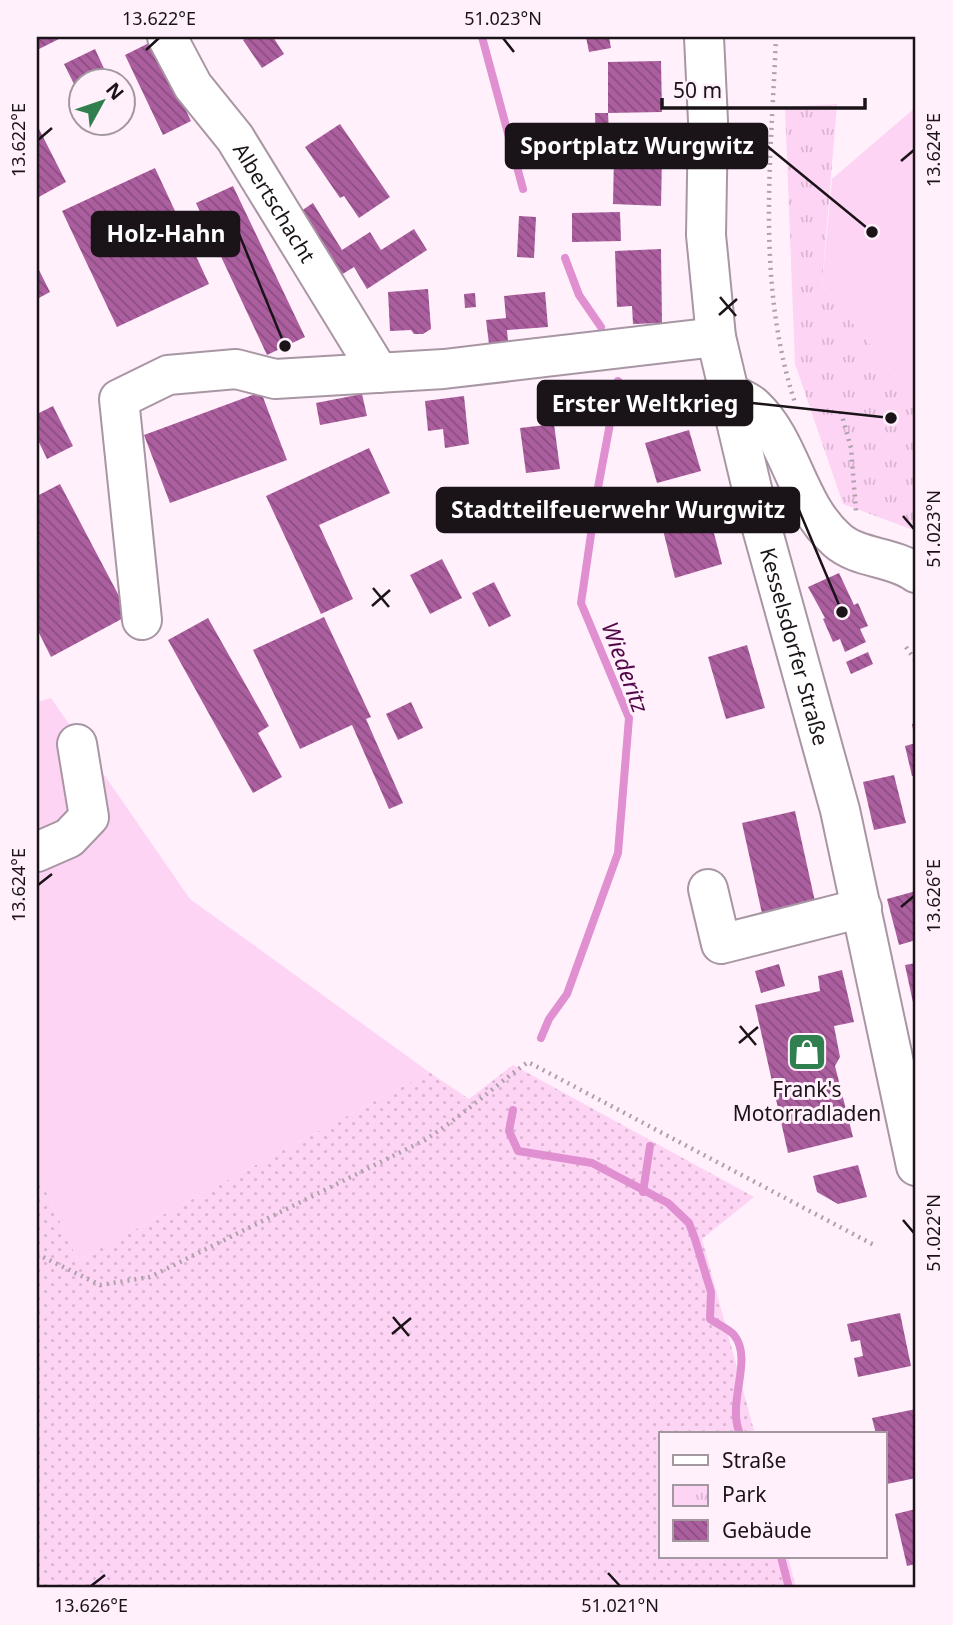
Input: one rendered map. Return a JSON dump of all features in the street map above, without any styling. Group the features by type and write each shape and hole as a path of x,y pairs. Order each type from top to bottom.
{"main road":[{"name":"Albertschacht","path":"167,37 192,86 235,138 379,373"},
{"name":"Kesselsdorfer Straße","path":"704,37 708,121 706,235 716,337 758,514 834,784 916,1166"},
{"path":"142,620 119,399 169,375 236,369 275,379 379,373 509,363 716,337"},
{"path":"731,394 753,406 769,425 812,513 838,542 854,550 901,562 916,573"},
{"path":"37,852 69,838 89,817 77,744"},
{"path":"708,889 721,944 862,908"}],"path":[{"path":"776,37 768,260 780,356 797,409"},
{"path":"841,412 850,448 855,497"},
{"path":"906,647 916,661"},
{"path":"37,1254 100,1285 150,1278 425,1140 466,1114 476,1100 528,1062 874,1245"}],"green space":[{"path":"837,104 822,285 916,401 916,531 843,504 795,364 785,107"},
{"path":"916,107 916,401 822,285 832,179"},
{"path":"51,698 190,899 429,1072 78,1260 37,1172 37,702"},
{"path":"513,1065 754,1197 702,1239 754,1432 659,1432 659,1558 788,1558 796,1588 37,1588 37,1172 78,1260 429,1072 469,1099"}],"building":[{"path":"37,37 63,37 37,50"},
{"path":"247,37 273,37 284,54 262,68 243,40"},
{"path":"586,37 609,37 611,48 589,52"},
{"path":"153,41 191,121 163,135 136,78 136,66 130,66 125,55"},
{"path":"95,49 103,66 66,68 64,64"},
{"path":"661,61 662,112 608,113 608,62"},
{"path":"595,113 608,113 609,133 615,133 616,146 596,146"},
{"path":"340,124 390,197 359,218 344,196 340,198 305,147"},
{"path":"37,125 66,182 37,198"},
{"path":"614,156 662,157 661,206 613,204"},
{"path":"155,168 209,284 117,327 62,211"},
{"path":"233,186 305,337 267,355 196,203"},
{"path":"313,203 342,250 370,232 381,250 414,229 427,250 367,289 354,267 333,280 292,217"},
{"path":"620,212 621,241 572,242 572,213"},
{"path":"519,216 536,217 534,258 517,257"},
{"path":"661,249 662,323 633,324 632,306 617,307 615,251"},
{"path":"37,266 50,292 37,299"},
{"path":"428,289 431,329 423,334 414,334 411,330 390,331 388,292"},
{"path":"545,292 548,327 507,330 508,342 489,344 486,320 506,318 504,296"},
{"path":"475,293 476,307 465,308 464,294"},
{"path":"669,381 682,417 661,424 649,388"},
{"path":"261,392 287,460 170,503 144,435"},
{"path":"362,394 367,416 320,425 316,403"},
{"path":"464,396 469,444 445,448 443,429 428,431 425,401"},
{"path":"53,406 73,446 47,459 37,438 37,414"},
{"path":"554,424 560,469 526,473 520,428"},
{"path":"689,430 701,471 657,483 645,443"},
{"path":"369,448 390,493 319,525 353,599 321,614 266,496"},
{"path":"60,484 129,615 51,657 37,629 37,496"},
{"path":"709,514 722,564 675,578 661,522"},
{"path":"442,559 462,598 430,614 410,575"},
{"path":"839,573 854,605 858,603 868,626 860,629 866,642 845,652 840,639 833,642 823,619 825,618 808,587"},
{"path":"494,582 511,616 489,627 472,593"},
{"path":"324,617 371,717 366,719 403,803 389,809 352,725 300,749 253,650"},
{"path":"208,618 269,726 258,733 282,777 253,793 168,640"},
{"path":"747,645 765,708 726,719 708,657"},
{"path":"868,652 873,664 851,674 846,662"},
{"path":"411,702 423,728 398,740 386,714"},
{"path":"916,723 916,740 915,740 912,724"},
{"path":"916,743 916,775 912,776 905,746"},
{"path":"894,775 906,823 874,830 863,782"},
{"path":"795,811 816,906 763,918 742,823"},
{"path":"916,891 916,940 899,945 887,899"},
{"path":"916,963 916,1012 915,1012 905,965"},
{"path":"779,964 785,986 761,993 755,971"},
{"path":"842,970 854,1022 834,1026 840,1057 835,1066 853,1137 788,1153 755,1005 820,991 818,976"},
{"path":"858,1165 867,1197 838,1204 817,1192 813,1176"},
{"path":"900,1313 911,1366 858,1377 854,1358 863,1356 860,1340 851,1342 847,1324"},
{"path":"916,1409 916,1478 887,1484 886,1432 876,1432 872,1418"},
{"path":"916,1509 916,1564 907,1566 895,1514"}],"waterway":[{"name":"Wiederitz","path":"482,37 523,189"},
{"name":"Wiederitz","path":"565,258 579,295 601,327"},
{"name":"Wiederitz","path":"541,1038 549,1019 567,994 618,853 629,718 581,603 597,493 618,381"},
{"name":"Wiederitz","path":"513,1110 509,1131 518,1151 592,1163 668,1203 689,1223 711,1292 710,1319 732,1333 739,1345 741,1369 736,1409 740,1432"},
{"path":"643,1192 650,1146"},
{"name":"Wiederitz","path":"781,1558 789,1588"}],"place":[{"name":"Sportplatz Wurgwitz","path":"872,232"},
{"name":"Holz-Hahn","path":"285,346"},
{"name":"Erster Weltkrieg","path":"891,418"},
{"name":"Stadtteilfeuerwehr Wurgwitz","path":"842,612"},
{"name":"Frank's Motorradladen","path":"807,1052"}]}
